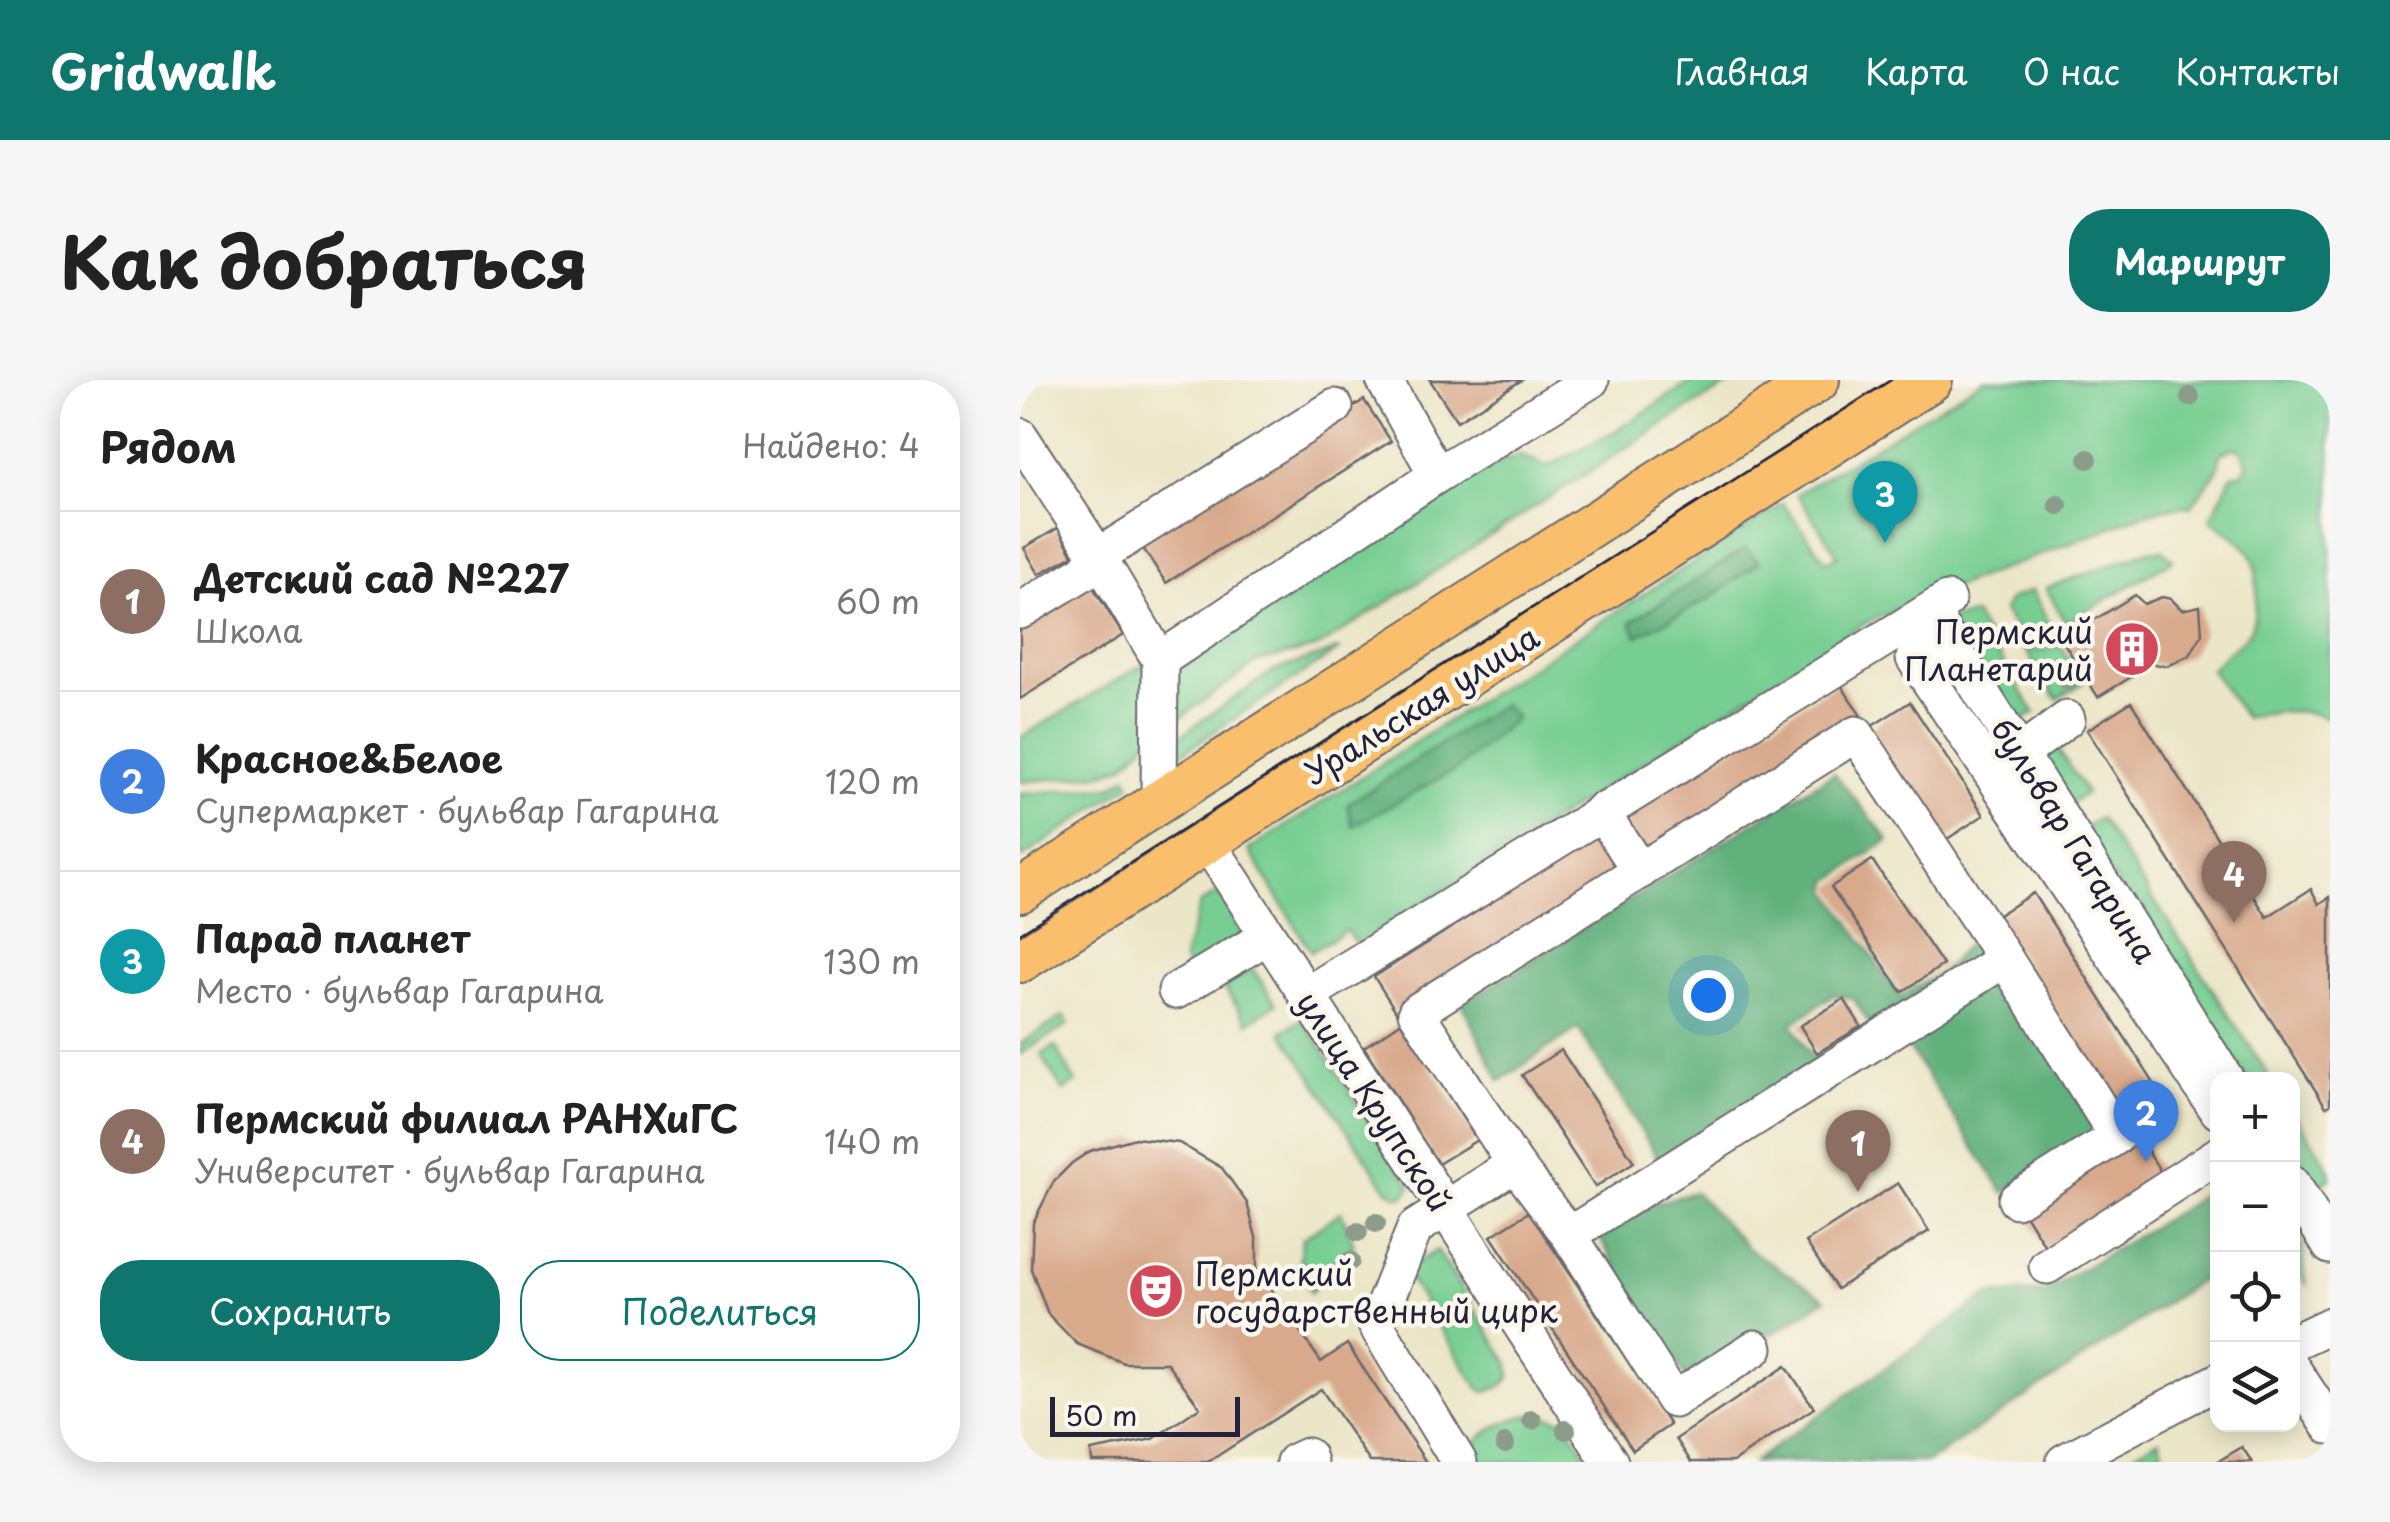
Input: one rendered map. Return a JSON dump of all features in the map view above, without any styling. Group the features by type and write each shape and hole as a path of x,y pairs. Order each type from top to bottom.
{"main road":[{"name":"Уральская улица","path":"1020,961 1931,380"},
{"name":"Уральская улица","path":"1020,891 1804,389"}],"street":[{"path":"1384,380 1438,475"},
{"path":"1160,660 1438,475 1591,380"},
{"path":"1020,611 1084,572 1098,556 1335,407"},
{"path":"1020,436 1160,660 1159,804"},
{"path":"1306,995 1947,600 1936,622 1947,639 1914,658 2210,1099"},
{"name":"бульвар Гагарина","path":"1947,639 2221,1072"},
{"path":"2020,754 2067,719"},
{"path":"1756,1348 1674,1400 1569,1236 1515,1164 1416,1012 1856,734 2117,1136 2016,1200"},
{"path":"1602,810 1640,871"},
{"name":"улица Крупской","path":"1206,840 1610,1462"},
{"path":"1176,991 1268,936"},
{"path":"1569,1236 2005,959"},
{"path":"2047,1266 2210,1160"},
{"path":"1459,1462 1376,1325 1415,1228 1515,1164"},
{"path":"2300,1190 2321,1209 2330,1246"},
{"path":"2294,1342 2330,1325"},
{"path":"2300,1380 2330,1426"},
{"path":"2064,1462 2210,1385"},
{"path":"1294,1462 1307,1456 1309,1462"}],"green space":[{"path":"1694,380 1737,380 1318,647 1257,662 1166,728 1169,674 1494,464 1519,455 1548,466 1617,430"},
{"path":"1984,380 2330,380 2330,719 2298,711 2245,718 2211,670 2246,636 2256,605 2253,558 2240,542 2210,520 2232,475 2241,474 2248,465 2241,450 2233,448 2220,454 2218,469 2191,507 2164,509 2135,518 1863,624 1357,945 1346,930 1311,952 1249,850 1783,504 1827,562 1838,556 1797,494"},
{"path":"1746,548 1759,562 1709,599 1637,636 1631,622"},
{"path":"2163,550 2173,560 2066,623 2046,588 2148,551"},
{"path":"2032,590 2055,635 2023,641 2003,611 2009,600"},
{"path":"1974,615 2035,713 2013,725 1947,620"},
{"path":"2060,644 2083,683 2057,699 2025,650 2050,649"},
{"path":"1340,649 1173,759 1166,746 1273,671"},
{"path":"1154,658 1150,739 1124,765 1100,774 1020,782 1020,738"},
{"path":"1503,704 1516,718 1460,767 1353,826 1348,804"},
{"path":"2054,743 2086,793 2066,806 2034,756"},
{"path":"1834,773 1889,840 1830,881 1828,890 1900,997 1943,971 1975,936 1992,962 1872,1028 1853,998 1833,995 1792,1024 1817,1065 1659,1160 1578,1028 1500,1081 1462,1004"},
{"path":"1126,777 1131,784 1020,859 1020,794 1111,787"},
{"path":"2100,818 2267,1072 2241,1072 2082,829"},
{"path":"1220,892 1245,937 1190,972 1183,958 1200,903"},
{"path":"1252,968 1276,1004 1248,1023 1224,987"},
{"path":"1996,980 2083,1102 2097,1135 2004,1193 1902,1038"},
{"path":"1064,1016 1069,1024 1020,1054 1020,1044"},
{"path":"1303,1019 1411,1186 1404,1196 1396,1196 1386,1188 1282,1032"},
{"path":"1055,1046 1076,1083 1063,1091 1041,1055"},
{"path":"2300,1122 2330,1170 2330,1178 2316,1187 2300,1161"},
{"path":"2210,1187 2210,1274 1928,1462 1753,1462 1988,1295 2045,1291 2192,1203"},
{"path":"1695,1192 1749,1249 1826,1299 1783,1328 1684,1375 1599,1237 1618,1213"},
{"path":"1341,1212 1354,1245 1311,1292 1300,1261 1302,1239"},
{"path":"2300,1234 2301,1235 2307,1286 2300,1276"},
{"path":"1437,1250 1509,1364 1510,1377 1501,1387 1484,1392 1476,1385 1404,1271"},
{"path":"1538,1414 1563,1420 1592,1462 1467,1462 1463,1457 1496,1427"},
{"path":"2159,1439 2163,1451 2144,1462 2119,1462"}],"building":[{"path":"1430,380 1522,380 1457,421"},
{"path":"1364,400 1391,441 1166,583 1139,542"},
{"path":"1058,528 1073,555 1039,574 1024,548"},
{"path":"1090,582 1123,635 1020,699 1020,625"},
{"name":"Пермский Планетарий","path":"2135,595 2144,604 2162,597 2171,599 2182,610 2200,606 2202,634 2190,655 2167,666 2142,662 2126,652 2118,657 2131,677 2098,697 2062,640"},
{"path":"1839,682 1863,719 1645,856 1621,818"},
{"path":"1910,702 1984,815 1944,841 1869,728"},
{"path":"2131,702 2267,917 2311,889 2319,904 2330,897 2330,1105 2326,1107 2087,730"},
{"path":"1600,833 1623,869 1397,1013 1374,977"},
{"path":"1872,860 1943,965 1902,992 1831,887"},
{"path":"2033,893 2169,1107 2130,1131 1995,917"},
{"path":"1844,999 1861,1026 1817,1053 1800,1026"},
{"path":"1402,1022 1477,1140 1438,1164 1364,1047"},
{"path":"1561,1050 1634,1162 1595,1187 1522,1075"},
{"path":"2139,1137 2164,1177 2048,1251 2023,1211"},
{"name":"Пермский государственный цирк","path":"1135,1138 1179,1143 1222,1168 1247,1203 1257,1241 1257,1268 1321,1362 1347,1344 1426,1462 1370,1462 1321,1389 1208,1462 1092,1462 1091,1451 1153,1439 1200,1407 1167,1363 1124,1363 1077,1344 1048,1314 1031,1269 1033,1223 1054,1181 1090,1151"},
{"path":"1898,1183 1929,1231 1837,1289 1806,1242"},
{"path":"1529,1212 1670,1425 1633,1450 1491,1236"},
{"path":"1786,1366 1814,1408 1733,1462 1691,1462 1676,1439"},
{"path":"2242,1447 2252,1462 2217,1462"}],"tram line":[{"path":"1020,933 1891,380"}],"place":[{"name":"Парад планет","path":"1885,543"},
{"name":"Пермский Планетарий","path":"2132,649"},
{"name":"Пермский филиал РАНХиГС","path":"2234,923"},
{"name":"Красное&Белое","path":"2146,1162"},
{"name":"Детский сад №227","path":"1858,1192"},
{"name":"Пермский государственный цирк","path":"1156,1291"}]}
